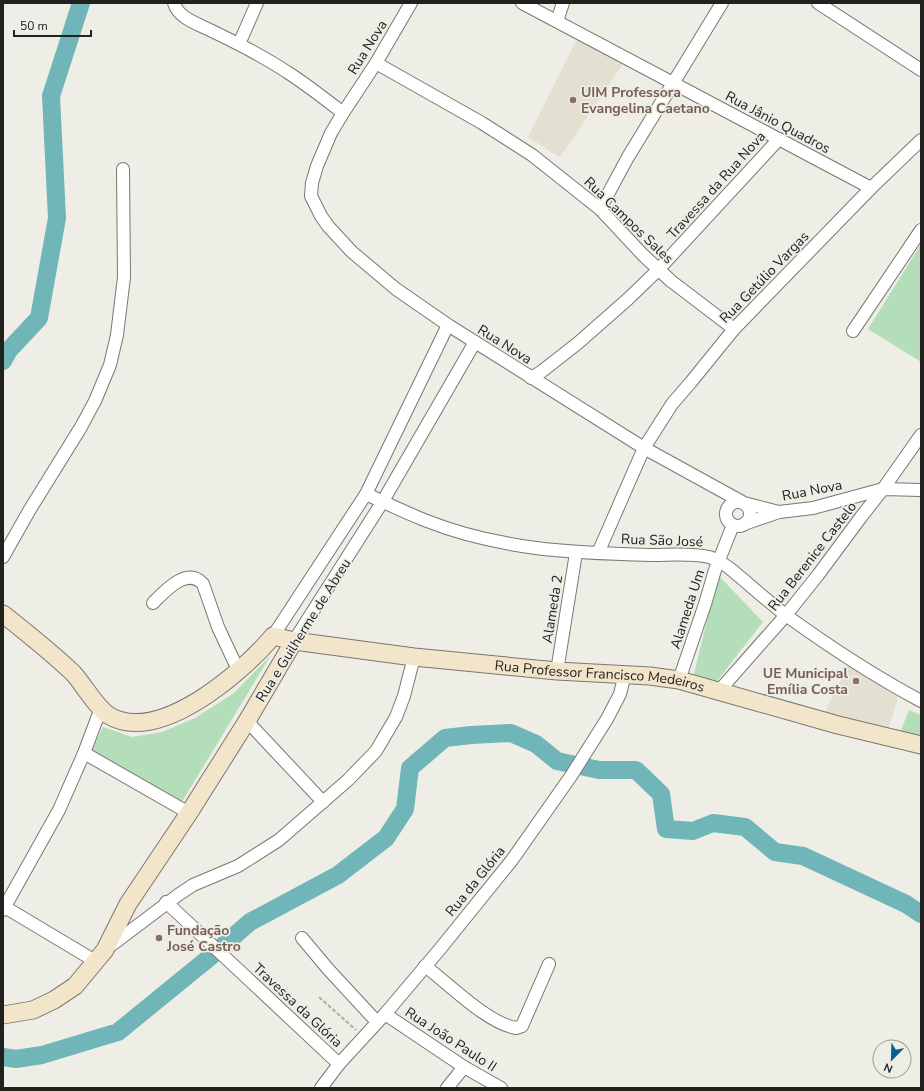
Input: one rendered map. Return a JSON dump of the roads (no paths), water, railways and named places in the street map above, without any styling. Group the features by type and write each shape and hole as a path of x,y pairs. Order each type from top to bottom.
{"street":[{"path":"174,3 180,14 239,44 286,71 343,113"},
{"path":"239,44 257,3"},
{"name":"Rua Nova","path":"411,3 376,63 343,113 329,138 316,166 312,183 311,196 328,226 369,267 396,289 448,325 532,378 644,448 744,503 779,512 812,508 883,489 921,490"},
{"name":"Rua Jânio Quadros","path":"522,3 871,188"},
{"path":"557,21 563,3"},
{"path":"600,209 628,157 722,3"},
{"path":"823,4 921,70"},
{"name":"Rua Campos Sales","path":"376,63 510,140 559,175 600,209 658,270 734,329"},
{"name":"Travessa da Rua Nova","path":"532,378 578,342 628,299 658,270 779,139"},
{"name":"Rua Getúlio Vargas","path":"644,448 672,404 734,329 871,188 921,140"},
{"path":"3,556 81,427 95,401 110,365 117,335 124,277 123,169"},
{"path":"853,331 921,230"},
{"name":"Rua e Guilherme de Abreu","path":"3,614 43,645 74,675 101,708 107,714 116,719 128,722 152,720 198,701 238,672 262,650 273,636 366,494 448,325"},
{"name":"Rua e Guilherme de Abreu","path":"3,1015 33,1010 54,1000 75,986 100,955 128,904 248,722 294,641 383,501 475,342"},
{"name":"Rua Berenice Castelo","path":"719,691 786,615 883,489 921,435"},
{"path":"598,553 644,448"},
{"path":"725,492 727,520 739,525 779,512"},
{"name":"Rua São José","path":"366,494 428,522 474,536 536,548 576,553 694,555 710,557 728,567 786,615 879,678 921,701"},
{"path":"726,512 733,503 744,503 750,515 749,518 739,525"},
{"name":"Alameda Um","path":"679,680 705,604 710,582 719,561 739,525"},
{"name":"Alameda 2","path":"557,671 576,553"},
{"path":"153,602 182,578 196,578 199,580 203,584 218,627 238,672"},
{"name":"Rua Professor Francisco Medeiros","path":"273,636 294,641 414,657 557,671 625,674 679,680 838,725 921,744"},
{"path":"101,708 84,753 59,810 3,908 100,955 166,902 193,885 238,866 279,840 348,780 376,751 396,717 404,696 414,657"},
{"name":"Rua da Glória","path":"321,1088 339,1064 381,1018 512,860 571,776 615,706 625,674"},
{"path":"248,722 323,802"},
{"path":"84,753 189,813"},
{"name":"Travessa da Glória","path":"166,902 339,1064"},
{"name":"Rua João Paulo II","path":"302,938 328,969 381,1018 501,1088"},
{"path":"425,966 490,1017 502,1024 519,1028 522,1026 549,964"},
{"path":"447,1088 464,1067"}],"waterway":[{"path":"3,361 9,350 39,318 57,218 51,96 81,3"},
{"path":"3,1057 16,1059 42,1055 118,1032 210,957 250,922 338,875 386,838 405,809 410,768 445,738 511,733 536,744 557,761 599,770 636,770 661,794 666,829 693,831 713,823 745,827 775,852 803,856 906,904 921,914"}],"place":[{"name":"UIM Professora Evangelina Caetano","path":"573,100"},
{"name":"UE Municipal Emília Costa","path":"856,681"},
{"name":"Fundação José Castro","path":"159,938"}]}
